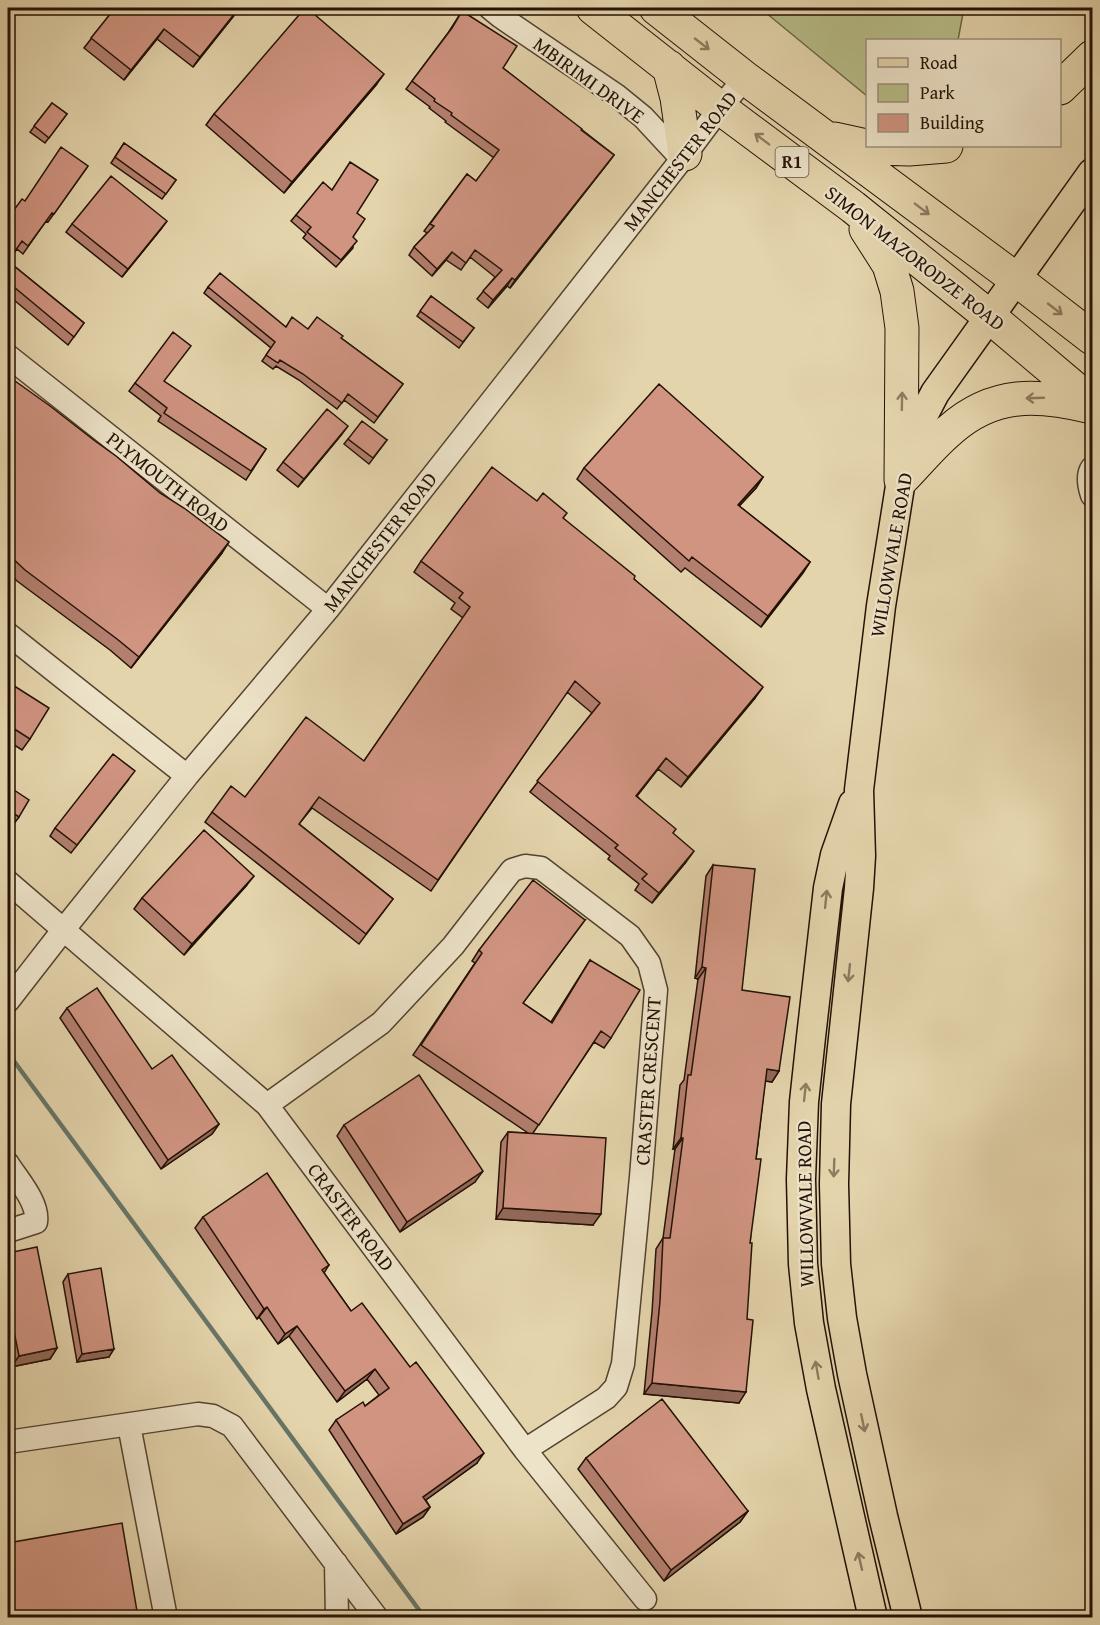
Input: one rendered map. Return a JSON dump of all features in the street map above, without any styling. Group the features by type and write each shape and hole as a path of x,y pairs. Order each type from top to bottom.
{"highway":[{"name":"SIMON MAZORODZE ROAD","path":"593,8 720,108 853,207 1004,298 1092,338"},
{"path":"642,8 660,39 718,85 720,108"},
{"name":"SIMON MAZORODZE ROAD","path":"656,8 745,78 825,136 1004,298 1092,405"},
{"path":"1061,86 1092,57"},
{"path":"669,67 677,98 684,157"},
{"path":"825,136 866,146"},
{"path":"872,147 909,149 934,147"},
{"path":"853,207 889,265 897,291 902,328 901,480"},
{"path":"901,480 950,430 972,413 996,402 1045,398 1092,405"}],"main road":[{"name":"WILLOWVALE ROAD","path":"908,1617 852,1374 842,1318 836,1264 834,1184 836,1104 859,888 861,856 859,790 880,606 901,480 922,418 935,393 1092,173"},
{"name":"WILLOWVALE ROAD","path":"859,790 836,855 828,888 804,1102 801,1179 803,1264 809,1323 820,1389 873,1617"}],"street":[{"name":"MBIRIMI DRIVE","path":"490,8 616,95 643,117 684,157"},
{"name":"MANCHESTER ROAD","path":"8,1001 187,776 328,609 745,78"},
{"name":"PLYMOUTH ROAD","path":"8,356 328,609"},
{"path":"1092,468 1089,487 1092,495"},
{"path":"8,634 187,776"},
{"name":"CRASTER CRESCENT","path":"267,1105 381,1023 453,946 512,870 525,866 541,868 630,936 649,963 656,990 642,1177 623,1364 616,1387 606,1398 525,1450"},
{"name":"CRASTER ROAD","path":"8,882 267,1105 525,1450 645,1599"},
{"path":"8,1165 34,1204 37,1215 36,1222 8,1231"},
{"path":"8,1442 198,1414 213,1416 232,1426 377,1617"},
{"path":"129,1425 166,1617"},
{"path":"336,1563 337,1617"}],"green space":[{"path":"760,8 964,8 958,39 866,39 866,95"}],"building":[{"path":"115,8 239,8 200,57 164,29 131,70 91,38"},
{"path":"305,8 384,74 292,182 214,114"},
{"path":"462,11 517,46 503,68 614,155 515,280 512,278 493,300 483,291 502,270 475,250 466,263 452,252 437,269 414,247 434,226 430,224 467,174 476,181 499,150 451,115 452,113 434,101 435,99 412,81"},
{"path":"52,103 67,114 49,138 34,126"},
{"path":"124,143 176,180 166,194 115,157"},
{"path":"61,147 88,166 28,246 22,241 8,261 8,218 22,199 25,201"},
{"path":"350,162 378,180 357,213 365,219 353,237 357,241 341,260 307,232 311,227 296,215 323,182 332,190"},
{"path":"111,176 167,221 128,269 72,224"},
{"path":"8,261 84,323 74,337 8,282"},
{"path":"220,273 286,327 292,317 308,329 317,317 343,336 341,338 403,384 378,417 348,394 342,403 303,374 280,360 278,363 266,355 275,342 208,287"},
{"path":"431,296 474,328 463,342 420,311"},
{"path":"173,332 191,346 164,381 266,449 251,471 164,413 167,408 135,383"},
{"path":"8,376 116,456 160,493 229,542 139,657 25,570 8,554"},
{"path":"659,384 763,477 738,505 810,562 768,616 692,557 689,561 584,468"},
{"path":"327,409 348,426 304,479 283,462"},
{"path":"362,421 387,440 373,458 348,439"},
{"path":"492,467 537,501 543,493 567,513 563,518 635,576 634,579 763,687 688,777 666,758 636,796 676,829 673,833 694,851 659,893 642,879 647,874 615,848 618,845 537,781 600,703 575,681 438,880 319,797 299,824 393,899 366,934 212,812 231,786 245,797 306,717 364,761 470,607 459,598 463,593 421,561"},
{"path":"8,682 49,708 30,739 8,725"},
{"path":"113,754 135,771 77,845 55,828"},
{"path":"8,786 29,800 19,817 8,810"},
{"path":"204,830 254,876 192,944 142,898"},
{"path":"713,865 755,869 742,990 790,997 779,1071 767,1069 756,1159 761,1159 750,1243 752,1243 747,1319 753,1320 746,1392 652,1383 663,1238 670,1238 683,1138 681,1138 688,1075 691,1075 706,968 702,967"},
{"path":"533,880 585,920 523,1003 552,1023 590,960 640,990 611,1038 601,1031 539,1125 421,1045 482,953 479,950"},
{"path":"97,988 152,1069 172,1055 219,1124 168,1160 67,1008"},
{"path":"419,1075 483,1171 407,1222 344,1125"},
{"path":"508,1132 606,1138 601,1214 503,1208"},
{"path":"267,1173 329,1265 322,1270 351,1311 362,1303 410,1367 416,1362 484,1453 423,1497 430,1507 403,1524 336,1420 363,1402 365,1406 389,1388 375,1369 345,1391 297,1326 285,1334 267,1307 264,1309 203,1217"},
{"path":"37,1247 57,1348 19,1356 8,1302 8,1253"},
{"path":"101,1268 114,1349 82,1354 68,1274"},
{"path":"662,1399 748,1511 671,1570 586,1458"},
{"path":"122,1523 138,1617 8,1617 8,1543"}],"waterway":[{"path":"8,1053 425,1618"}]}
